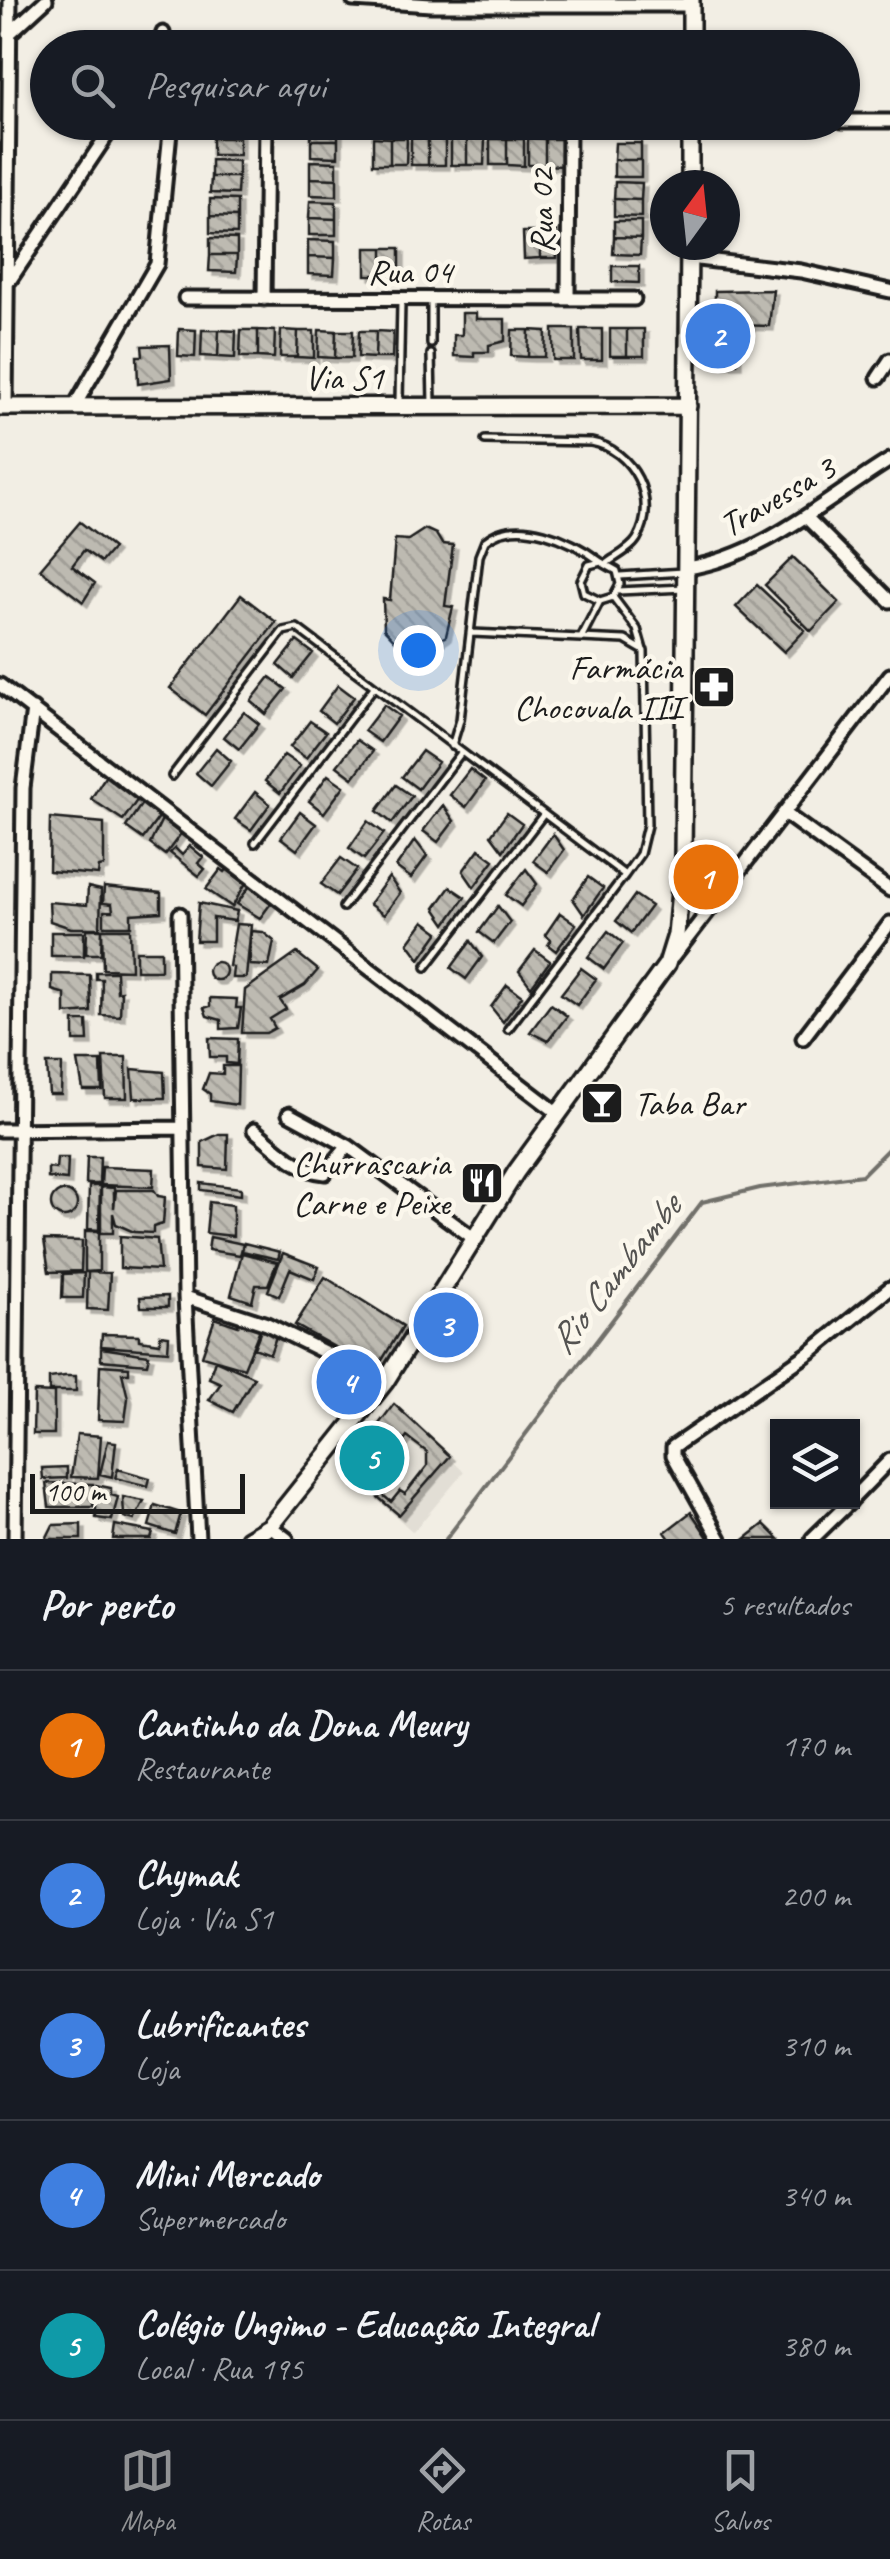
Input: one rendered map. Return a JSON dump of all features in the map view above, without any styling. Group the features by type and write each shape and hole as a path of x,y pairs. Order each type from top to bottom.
{"street":[{"path":"3,407 10,280 10,0"},
{"path":"9,34 46,0"},
{"path":"353,0 432,5 691,3 691,30"},
{"path":"860,121 890,122"},
{"path":"10,280 104,140"},
{"path":"74,407 157,264 169,140"},
{"path":"264,298 266,140"},
{"name":"Rua 02","path":"568,299 569,140"},
{"path":"690,140 690,170"},
{"path":"667,964 676,935 684,858 689,260"},
{"path":"739,260 890,291"},
{"name":"Rua 04","path":"185,298 634,300"},
{"path":"878,378 890,360"},
{"name":"Via S1","path":"3,407 688,406"},
{"name":"Travessa 3","path":"687,576 806,517 890,460"},
{"path":"806,517 890,601"},
{"path":"248,1539 270,1526 385,1382 472,1237 559,1114 667,964 890,675"},
{"path":"0,685 559,1114"},
{"path":"15,1539 23,788 32,709"},
{"path":"784,813 890,890"},
{"path":"180,914 180,1128 198,1539"},
{"path":"803,1038 890,924"},
{"path":"289,1114 348,1146 472,1237"},
{"path":"0,1130 180,1128"},
{"path":"254,1130 301,1167 319,1173 325,1173 348,1146"},
{"path":"720,1539 673,1455 673,1447 812,1351 890,1288"},
{"path":"185,1298 267,1324 385,1382"},
{"path":"860,1491 890,1460"},
{"path":"812,1539 842,1509"},
{"path":"270,1526 287,1539"}],"lane":[{"path":"399,406 400,299"},
{"path":"431,299 431,344"},
{"path":"431,354 432,406"},
{"path":"485,440 591,442 608,445 622,454 642,490 644,520 634,544 604,563 589,566 581,581 584,593 600,601"},
{"path":"452,746 472,633 479,556 484,541 496,532 508,529 565,539 619,576 687,576"},
{"path":"508,1028 640,854 647,825 644,651 637,630 615,594 619,576"},
{"path":"582,636 600,601 687,576"},
{"path":"172,776 290,627 298,628 625,875"},
{"path":"472,633 625,640 644,651"},
{"path":"255,843 374,687"},
{"path":"343,908 461,753"},
{"path":"426,967 543,814"}],"shaded area":[{"path":"391,1402 464,1472 413,1532 342,1468"}],"building":[{"path":"212,140 239,140 239,155 212,155"},
{"path":"311,140 338,140 338,157 311,156"},
{"path":"373,140 390,140 390,164 373,164"},
{"path":"390,140 407,140 406,164 390,164"},
{"path":"411,140 428,140 428,165 411,165"},
{"path":"428,140 445,140 445,165 428,165"},
{"path":"451,140 467,140 467,165 451,165"},
{"path":"467,140 485,140 484,165 467,165"},
{"path":"490,140 507,140 507,165 490,165"},
{"path":"507,140 524,140 524,166 507,165"},
{"path":"528,140 545,140 545,165 528,165"},
{"path":"545,140 562,140 562,166 545,165"},
{"path":"615,143 641,143 641,160 614,160"},
{"path":"211,160 238,161 238,177 211,177"},
{"path":"614,160 641,160 641,177 614,177"},
{"path":"310,161 337,162 337,179 310,178"},
{"path":"211,177 238,177 237,194 210,193"},
{"path":"310,178 337,179 337,196 310,195"},
{"path":"615,182 642,183 641,200 614,199"},
{"path":"210,199 237,200 237,217 210,216"},
{"path":"614,199 641,200 641,217 614,216"},
{"path":"310,201 336,202 336,219 309,218"},
{"path":"210,216 237,217 237,234 210,233"},
{"path":"309,218 336,219 336,235 309,235"},
{"path":"614,221 641,221 641,238 614,237"},
{"path":"557,231 557,258 540,258 540,232"},
{"path":"523,232 540,232 540,258 524,259"},
{"path":"614,237 641,238 640,255 613,254"},
{"path":"210,238 237,239 237,255 210,255"},
{"path":"308,240 335,241 335,258 308,257"},
{"path":"366,248 383,248 383,275 366,275"},
{"path":"383,248 400,248 400,275 383,275"},
{"path":"210,255 237,255 236,272 209,271"},
{"path":"308,257 335,258 334,275 308,274"},
{"path":"612,266 639,266 639,283 612,282"},
{"path":"773,290 769,326 736,325 737,363 714,363 715,291"},
{"path":"462,313 476,313 476,319 505,319 505,341 489,345 489,352 474,352 474,357 454,356 454,335 462,335"},
{"path":"179,329 196,330 195,357 178,356"},
{"path":"553,329 574,329 574,360 553,360"},
{"path":"580,329 602,329 602,360 581,360"},
{"path":"610,329 627,329 627,356 610,356"},
{"path":"627,329 644,329 644,356 627,356"},
{"path":"202,330 219,330 218,357 201,356"},
{"path":"219,330 236,331 235,358 218,357"},
{"path":"241,330 258,330 258,357 240,357"},
{"path":"258,330 275,331 274,358 258,357"},
{"path":"281,330 298,331 297,357 280,357"},
{"path":"319,330 336,331 335,358 318,357"},
{"path":"512,330 529,330 528,357 511,356"},
{"path":"529,330 546,331 545,357 528,357"},
{"path":"298,331 314,331 314,358 297,357"},
{"path":"336,331 353,331 352,358 335,358"},
{"path":"359,331 376,331 375,358 358,357"},
{"path":"376,331 393,332 392,358 375,358"},
{"path":"170,345 171,379 138,384 137,356 143,356 142,346"},
{"path":"80,522 113,548 101,562 84,550 72,566 95,583 83,602 40,569"},
{"path":"425,529 436,534 442,544 453,545 445,606 453,607 446,636 425,650 413,651 401,647 384,629 383,599 390,600 395,539 408,540"},
{"path":"793,557 839,602 811,631 765,585"},
{"path":"757,585 805,630 784,652 736,607"},
{"path":"241,595 276,622 205,715 170,688"},
{"path":"297,641 313,653 293,678 278,665"},
{"path":"270,677 286,689 266,714 251,701"},
{"path":"338,685 354,697 334,723 319,711"},
{"path":"384,705 399,716 380,742 364,731"},
{"path":"244,712 259,724 239,749 224,737"},
{"path":"310,721 326,732 306,758 290,747"},
{"path":"357,740 373,751 353,778 337,766"},
{"path":"216,748 231,761 211,786 196,773"},
{"path":"422,751 438,762 418,789 402,777"},
{"path":"284,755 300,766 280,793 265,781"},
{"path":"470,769 485,781 466,807 450,795"},
{"path":"108,772 138,799 123,820 91,799"},
{"path":"328,775 344,786 324,813 309,801"},
{"path":"396,785 412,796 392,823 377,811"},
{"path":"255,792 270,804 251,830 235,819"},
{"path":"145,799 162,813 143,839 126,827"},
{"path":"443,805 454,821 438,842 423,831"},
{"path":"300,812 316,824 297,850 281,838"},
{"path":"165,813 185,828 165,855 150,844"},
{"path":"507,813 522,824 503,851 491,835"},
{"path":"50,818 104,823 104,866 99,867 98,875 49,871"},
{"path":"368,821 384,833 364,859 349,848"},
{"path":"553,834 564,850 548,872 533,861"},
{"path":"415,840 427,856 411,878 396,867"},
{"path":"190,846 203,857 198,863 205,869 199,876 170,853 175,848 182,855"},
{"path":"479,849 494,860 474,887 463,871"},
{"path":"341,858 357,869 337,895 321,884"},
{"path":"229,867 247,881 232,907 206,889 221,869 225,872"},
{"path":"526,869 537,884 521,906 506,895"},
{"path":"389,877 400,893 384,915 369,904"},
{"path":"588,877 603,888 584,915 573,899"},
{"path":"252,883 272,902 260,918 237,904"},
{"path":"88,887 101,890 100,928 71,928 50,921 49,902 87,905"},
{"path":"104,887 161,893 161,912 131,914 131,926 104,926 104,911 113,911 112,904 103,903"},
{"path":"450,887 465,897 446,924 435,908"},
{"path":"635,895 651,906 631,933 616,921"},
{"path":"199,903 237,911 235,921 213,918 213,941 196,941"},
{"path":"498,906 510,922 494,943 479,932"},
{"path":"560,913 576,924 556,951 548,945 551,940 545,935"},
{"path":"424,921 439,932 420,959 408,943"},
{"path":"236,924 251,925 246,978 232,978 233,967 229,966"},
{"path":"87,929 102,929 101,954 86,954"},
{"path":"102,929 130,929 131,970 103,969"},
{"path":"251,931 263,932 274,941 269,966 250,965"},
{"path":"608,931 623,943 604,969 588,957"},
{"path":"51,932 84,932 84,956 51,956"},
{"path":"471,941 482,957 466,979 451,968"},
{"path":"535,950 550,961 531,987 519,971"},
{"path":"136,951 161,951 161,970 136,970"},
{"path":"297,953 318,970 305,985 280,1000 286,1009 270,1019 275,1028 266,1033 242,1033 245,990"},
{"path":"217,962 224,964 224,978 217,980 210,978 208,971 210,964"},
{"path":"581,968 596,979 577,1005 561,994"},
{"path":"96,972 116,972 117,992 121,991 120,1016 101,1015 102,979 96,979"},
{"path":"52,974 90,975 91,1012 65,1014 65,994 52,990"},
{"path":"507,985 522,996 503,1022 491,1007"},
{"path":"210,998 237,999 236,1008 241,1008 238,1028 221,1029 221,1020 207,1016 204,1008 210,1006"},
{"path":"551,1004 567,1016 548,1041 530,1032"},
{"path":"74,1021 87,1021 88,1041 74,1041"},
{"path":"209,1038 238,1039 237,1064 226,1063 226,1057 210,1057"},
{"path":"103,1057 126,1057 127,1098 105,1098"},
{"path":"78,1061 101,1061 102,1090 83,1090"},
{"path":"47,1064 62,1064 61,1094 49,1094"},
{"path":"223,1066 238,1066 237,1105 210,1101 210,1094 203,1089 209,1073 223,1074"},
{"path":"132,1069 164,1072 165,1098 134,1098"},
{"path":"228,1134 227,1169 202,1167 202,1142"},
{"path":"87,1157 100,1157 99,1184 86,1184"},
{"path":"57,1158 68,1158 67,1180 48,1178 48,1168 56,1169"},
{"path":"102,1167 154,1169 153,1187 101,1185"},
{"path":"201,1183 241,1188 241,1195 201,1190"},
{"path":"89,1186 100,1186 99,1230 88,1229"},
{"path":"101,1187 114,1188 114,1208 116,1190 154,1190 165,1197 163,1224 153,1227 153,1233 134,1232 116,1224 113,1213 113,1233 101,1233"},
{"path":"64,1191 73,1195 77,1204 73,1213 64,1217 55,1213 51,1204 55,1195"},
{"path":"209,1202 233,1205 233,1236 206,1233"},
{"path":"85,1231 99,1231 99,1271 85,1272"},
{"path":"120,1236 157,1239 160,1270 120,1268"},
{"path":"210,1237 243,1244 240,1255 208,1250"},
{"path":"44,1240 82,1241 81,1271 49,1272"},
{"path":"244,1243 280,1252 278,1259 242,1251"},
{"path":"242,1253 277,1262 268,1285 256,1285 252,1302 231,1295"},
{"path":"283,1253 319,1267 314,1279 290,1269 279,1296 268,1291"},
{"path":"88,1272 110,1273 108,1310 87,1309"},
{"path":"84,1273 83,1298 62,1298 63,1274"},
{"path":"325,1277 403,1326 376,1370 295,1325"},
{"path":"168,1296 168,1307 141,1307 140,1297"},
{"path":"242,1317 262,1324 244,1368 202,1356 215,1318 238,1326"},
{"path":"263,1325 278,1331 270,1354 254,1348"},
{"path":"102,1334 139,1335 139,1340 160,1343 160,1335 169,1336 168,1351 101,1346"},
{"path":"101,1348 149,1355 147,1364 101,1360"},
{"path":"215,1360 254,1377 233,1412 209,1400 221,1383 209,1378"},
{"path":"100,1365 129,1367 129,1373 122,1373 128,1398 125,1421 98,1420"},
{"path":"76,1376 76,1391 49,1391 49,1378"},
{"path":"34,1392 54,1393 54,1434 33,1434"},
{"path":"394,1404 450,1456 399,1515 345,1469","holes":["407,1437 427,1452 427,1466 405,1494 400,1491 391,1502 371,1485"]},
{"path":"77,1434 101,1436 98,1478 71,1477"},
{"path":"108,1441 116,1442 112,1477 100,1474"},
{"path":"67,1467 67,1478 43,1479 42,1468"},
{"path":"118,1469 150,1478 148,1486 115,1478"},
{"path":"46,1483 93,1484 93,1507 49,1507"},
{"path":"96,1485 111,1488 111,1495 118,1497 112,1520 96,1518"},
{"path":"123,1497 144,1501 134,1520 124,1517"},
{"path":"155,1505 181,1513 175,1534 149,1526"},
{"path":"691,1512 709,1539 670,1539 665,1532"},
{"path":"81,1524 81,1539 46,1539 53,1525"},
{"path":"764,1524 779,1539 745,1539"},
{"path":"115,1525 153,1532 151,1539 113,1539"}],"waterway":[{"name":"Rio Cambambe","path":"446,1539 702,1202 760,1188 862,1175 890,1147"}],"place":[{"name":"Chymak","path":"718,336"},
{"name":"Farmácia Chocovala III","path":"714,687"},
{"name":"Cantinho da Dona Meury","path":"706,877"},
{"name":"Taba Bar","path":"602,1103"},
{"name":"Churrascaria Carne e Peixe","path":"482,1183"},
{"name":"Lubrificantes","path":"446,1325"},
{"name":"Mini Mercado","path":"349,1382"},
{"name":"Colégio Ungimo - Educação Integral","path":"372,1458"}]}
